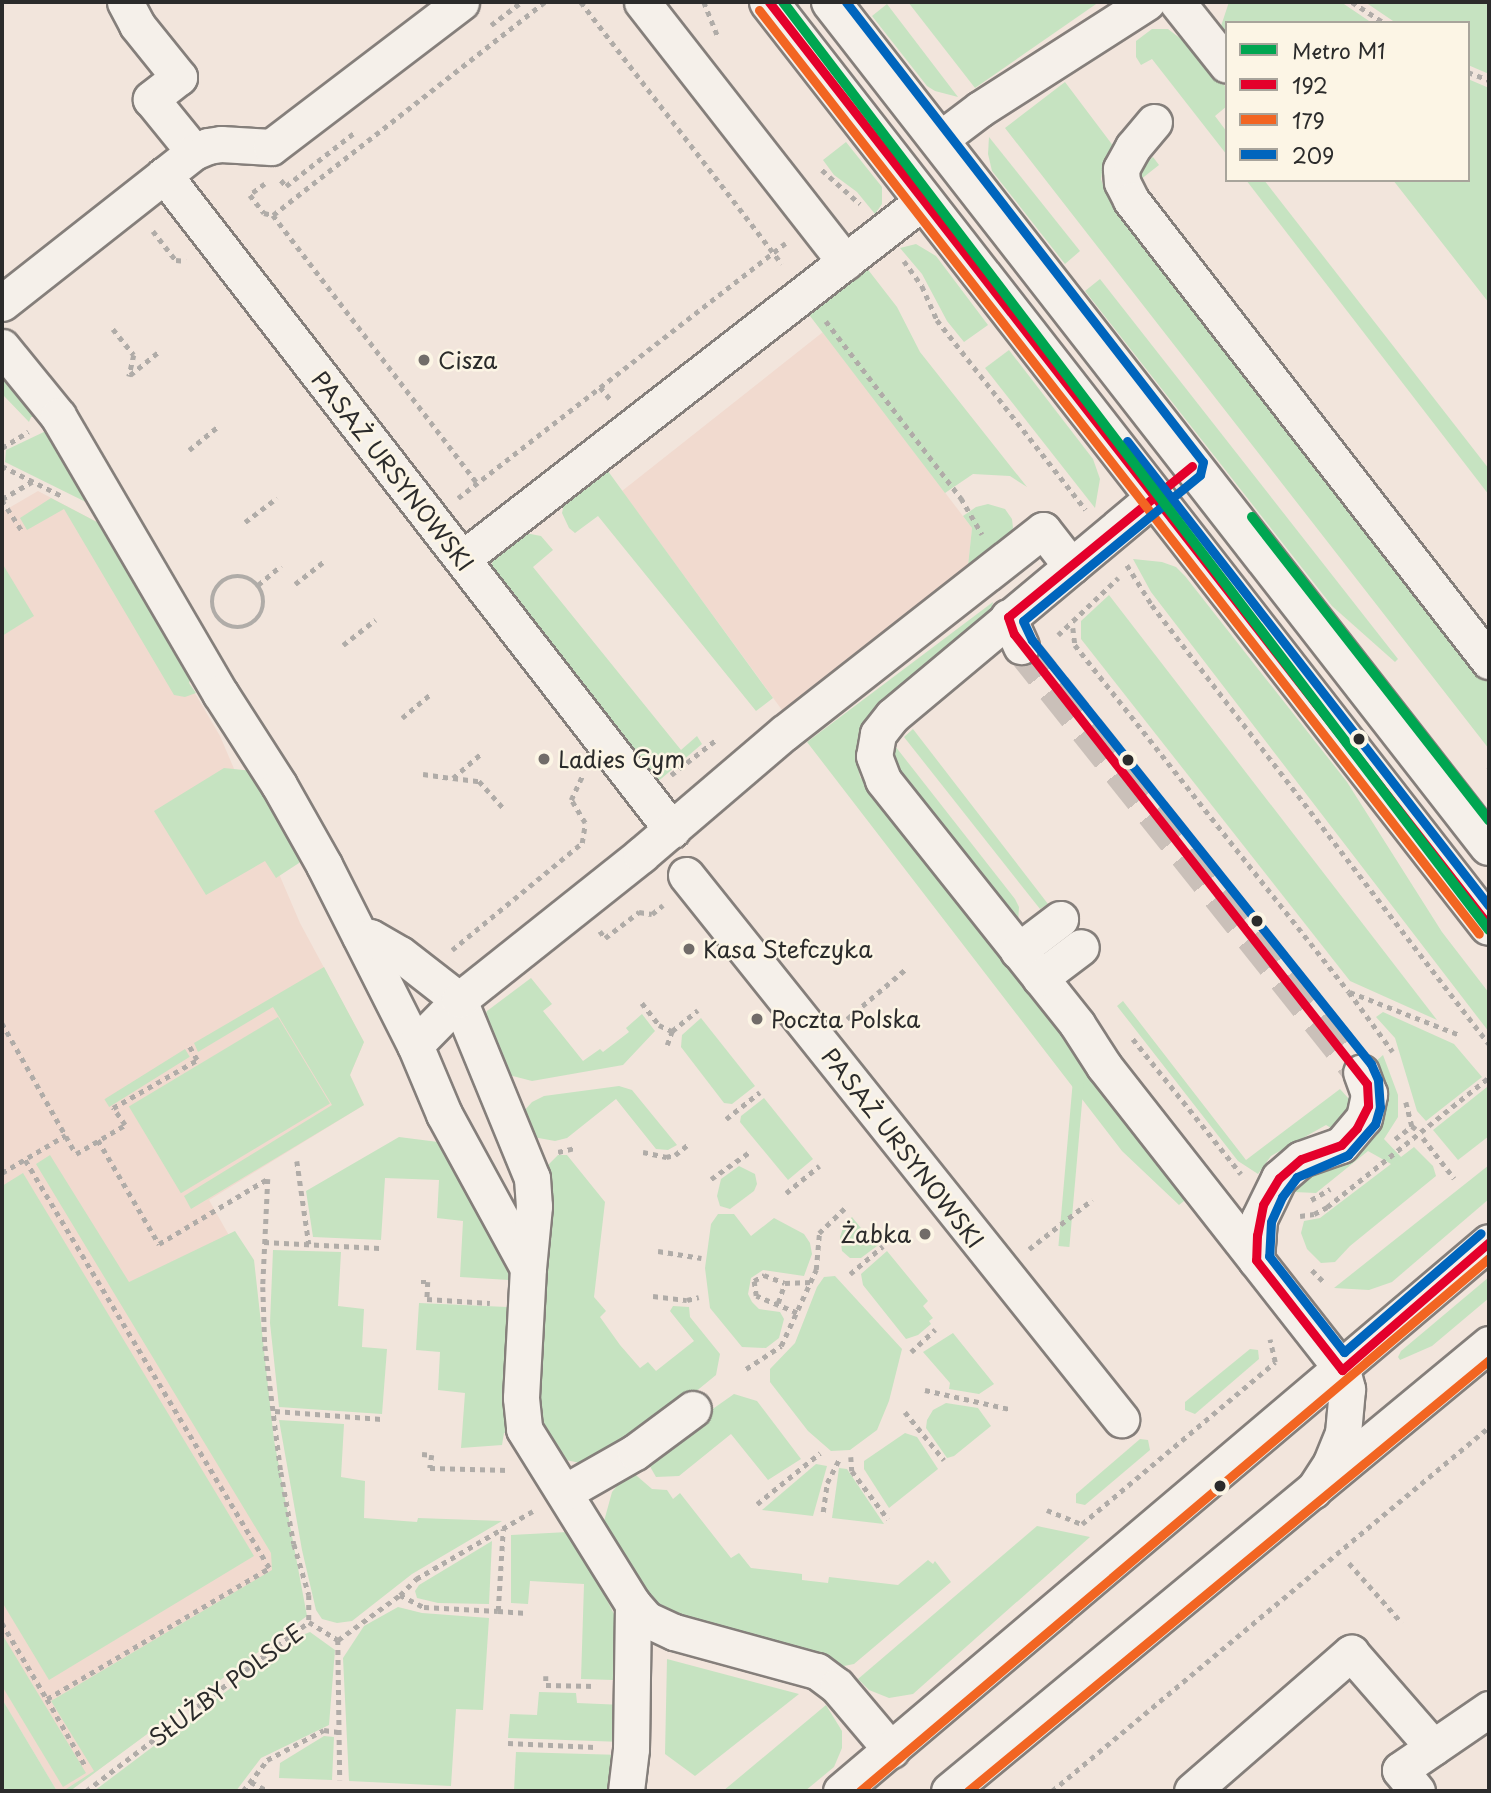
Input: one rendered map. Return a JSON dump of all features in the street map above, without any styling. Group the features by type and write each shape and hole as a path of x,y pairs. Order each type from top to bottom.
{"main road":[{"path":"769,2 1489,926"},
{"path":"831,2 1489,846"},
{"path":"1154,497 1192,466"}],"street":[{"path":"125,2 137,25 179,77 151,99 194,152"},
{"path":"2,303 194,152 208,146 271,147 461,2"},
{"path":"642,2 845,262"},
{"path":"939,140 980,109 1147,2"},
{"path":"1177,2 1225,62"},
{"path":"1154,122 1133,147 1121,169 1122,182 1130,200 1489,661"},
{"name":"PASAŻ URSYNOWSKI","path":"164,175 672,830"},
{"path":"462,559 923,201"},
{"path":"2,346 65,428 220,693 279,785 415,1045 444,1114 528,1268"},
{"path":"1154,497 1070,566 1015,632 883,725 874,744 874,756 883,780 1077,1024 1104,1066 1342,1370 1347,1390 1343,1433 1331,1463 1313,1491"},
{"path":"415,1045 459,1000 672,830 790,728 1043,530 1070,566"},
{"name":"PASAŻ URSYNOWSKI","path":"689,878 1121,1419"},
{"path":"1018,951 1060,919"},
{"path":"360,936 370,937 400,954 459,1000 533,1178 534,1206 521,1398 524,1429 633,1604 646,1619 674,1632 817,1671 837,1685 891,1750"},
{"path":"1040,978 1081,947"},
{"path":"1256,1260 1259,1219 1279,1178 1301,1159 1341,1145 1364,1118 1369,1094 1361,1072"},
{"path":"841,1791 1342,1370 1489,1242"},
{"path":"949,1791 1489,1343"},
{"path":"565,1492 635,1452 693,1409"},
{"path":"626,1791 631,1749 633,1604"},
{"path":"1192,1791 1351,1653 1433,1747"},
{"path":"1417,1791 1400,1770 1489,1709"}],"path":[{"path":"502,17 521,2"},
{"path":"273,215 545,2"},
{"path":"581,2 961,498"},
{"path":"704,2 712,27 726,48"},
{"path":"1352,2 1381,21"},
{"path":"1470,73 1489,80"},
{"path":"816,162 865,210"},
{"path":"267,183 250,195 264,213 273,215 477,483"},
{"path":"471,488 813,221"},
{"path":"167,248 172,254"},
{"path":"900,256 922,286 937,320 1093,519"},
{"path":"113,329 134,355 129,376 160,351"},
{"path":"189,450 219,426"},
{"path":"23,532 2,500 33,481"},
{"path":"246,522 277,498"},
{"path":"1123,558 1152,605 1489,1044"},
{"path":"295,584 326,560"},
{"path":"258,585 281,566"},
{"path":"1058,635 1129,568"},
{"path":"239,576 258,585 264,606 253,624 242,628 228,627 218,619 212,607 213,594 218,585 228,578 239,576"},
{"path":"343,645 374,620"},
{"path":"1073,628 1075,645 1392,1047 1395,1060"},
{"path":"1067,648 1075,645"},
{"path":"402,718 432,693"},
{"path":"453,778 481,754"},
{"path":"447,954 582,843 585,823 571,800 586,770"},
{"path":"423,774 479,781 503,808"},
{"path":"608,923 599,930 605,937 639,912 652,914 689,878"},
{"path":"851,1016 907,968"},
{"path":"1349,992 1460,1035"},
{"path":"642,1003 659,1025 672,1031"},
{"path":"667,1045 672,1031 698,1010"},
{"path":"2,1023 76,1154 125,1125 113,1108 197,1060 189,1046"},
{"path":"1294,1215 1314,1214 1327,1207 1489,1077"},
{"path":"726,1119 760,1092"},
{"path":"1405,1100 1412,1126 1416,1129"},
{"path":"2,1172 66,1135"},
{"path":"1423,1138 1454,1178"},
{"path":"98,1140 159,1244 268,1179 264,1241 265,1346 281,1472 294,1544 309,1595 309,1622"},
{"path":"643,1153 666,1157 675,1155 690,1143"},
{"path":"562,1151 575,1148"},
{"path":"711,1178 751,1151"},
{"path":"24,1159 269,1568 47,1699"},
{"path":"297,1161 309,1244"},
{"path":"786,1193 819,1166"},
{"path":"1032,1247 1093,1200"},
{"path":"746,1369 781,1346 816,1270 819,1233 845,1208"},
{"path":"264,1241 380,1248"},
{"path":"850,1274 883,1246"},
{"path":"658,1251 701,1258"},
{"path":"1305,1262 1324,1282"},
{"path":"797,1313 756,1296 754,1281 764,1275 785,1283 811,1282"},
{"path":"421,1282 428,1282 427,1299 526,1305"},
{"path":"778,1303 785,1283"},
{"path":"653,1296 687,1300 699,1297"},
{"path":"1047,1510 1082,1524 1275,1362 1268,1329"},
{"path":"911,1352 935,1330"},
{"path":"925,1390 1009,1409"},
{"path":"275,1412 382,1419"},
{"path":"905,1412 944,1460"},
{"path":"1052,1791 1489,1427"},
{"path":"757,1504 820,1453"},
{"path":"422,1454 432,1455 430,1468 491,1472"},
{"path":"851,1457 852,1471 888,1520"},
{"path":"823,1511 827,1483 839,1458"},
{"name":"SŁUŻBY POLSCE","path":"86,1791 309,1622 338,1640 400,1595 416,1579 565,1492"},
{"path":"498,1611 503,1529"},
{"path":"1349,1563 1402,1623"},
{"path":"400,1595 424,1607 527,1614"},
{"path":"2,1623 86,1767"},
{"path":"338,1640 341,1780"},
{"path":"546,1676 546,1685 633,1687"},
{"path":"243,1791 267,1760 324,1730 338,1732"},
{"path":"508,1743 631,1749"},
{"path":"251,1782 268,1791"}],"shaded area":[{"path":"823,332 972,528 968,566 782,710 622,491"},
{"path":"38,491 114,531 195,666 189,683 220,736 300,923 364,1042 350,1075 364,1105 209,1200 244,1262 257,1402 305,1616 70,1791 57,1791 2,1699 2,512"}],"green space":[{"path":"908,2 1099,2 975,88"},
{"path":"1229,2 1341,2 1369,21 1225,21 1225,48 1217,38"},
{"path":"1365,2 1489,2 1489,74 1470,66 1470,21 1393,21"},
{"path":"887,4 958,97 927,86 872,16"},
{"path":"1152,29 1168,29 1181,39 1186,36 1225,86 1225,108 1215,116 1225,129 1225,152 1152,59 1141,65 1136,57 1136,41"},
{"path":"1470,80 1489,88 1489,303 1395,182 1470,182"},
{"path":"1065,82 1114,147 1103,167 1101,179 1104,188 1489,684 1489,749 1005,128"},
{"path":"989,137 1080,251 1065,264 992,171 988,154"},
{"path":"846,142 882,187 882,204 875,214 857,192 834,175 823,160"},
{"path":"1153,157 1159,165 1140,180 1489,631 1489,641 1160,216 1135,176 1137,169"},
{"path":"1248,182 1266,182 1489,469 1489,495"},
{"path":"916,244 936,256 988,325 964,342 947,321 922,274 900,248"},
{"path":"866,267 897,307 920,352 1027,487 1010,476 973,474 945,493 807,312"},
{"path":"1100,279 1398,659 1395,662 1332,606 1085,291"},
{"path":"1009,350 1093,459 1100,479 1095,508 985,368"},
{"path":"2,360 36,417 31,417 29,422 2,397"},
{"path":"48,430 104,511 5,462 6,450"},
{"path":"605,467 773,698 756,711 598,516 575,533 569,528 562,513 566,496"},
{"path":"51,498 114,531 195,666 189,683 196,693 185,697 174,695 64,509 27,530 20,518"},
{"path":"988,504 1005,509 1012,519 1013,528 1010,535 968,566 972,528 963,516 976,507"},
{"path":"520,532 541,536 553,550 533,567 681,750 697,736 702,744 655,784 490,570 495,554"},
{"path":"1133,559 1162,562 1176,567 1185,576 1347,782 1442,932 1489,993 1489,1032 1151,592"},
{"path":"2,563 34,616 2,636"},
{"path":"1109,595 1437,1020 1350,981 1081,639 1081,621"},
{"path":"993,602 991,611 873,710 859,730 857,759 860,777 1189,1197 1179,1205 1122,1151 807,742"},
{"path":"913,729 1048,904 1040,909 904,737"},
{"path":"888,737 1015,899 1019,907 1018,924 888,768"},
{"path":"224,768 253,771 304,851 299,863 276,878 265,861 206,895 154,811"},
{"path":"324,967 364,1042 350,1075 364,1105 191,1209 184,1196 332,1105 273,1007 198,1052 194,1043"},
{"path":"531,978 552,1004 543,1011 583,1061 600,1049 603,1052 629,1032 626,1028 642,1014 655,1031 623,1065 532,1081 505,1074 480,1026 487,1011"},
{"path":"1123,1001 1246,1160 1340,1089 1376,1129 1385,1111 1388,1090 1384,1077 1374,1063 1383,1055 1398,1095 1398,1117 1384,1139 1401,1157 1414,1147 1433,1166 1436,1176 1350,1246 1335,1262 1321,1263 1307,1249 1301,1233 1304,1221 1320,1218 1391,1164 1368,1151 1316,1193 1294,1192 1306,1179 1355,1154 1361,1146 1326,1125 1271,1156 1258,1174 1238,1161 1117,1006"},
{"path":"1079,1011 1090,1012 1069,1247 1058,1246"},
{"path":"1383,1012 1454,1044 1482,1077 1426,1121 1417,1111 1395,1038 1376,1017"},
{"path":"278,1017 330,1104 181,1193 129,1107"},
{"path":"701,1018 755,1086 732,1104 724,1103 681,1047 682,1035"},
{"path":"185,1049 190,1057 109,1107 104,1099"},
{"path":"619,1086 632,1090 677,1145 668,1150 656,1149 616,1099 567,1138 555,1141 533,1137 525,1122 525,1110 532,1102 544,1096"},
{"path":"1487,1087 1489,1136 1458,1160 1433,1130"},
{"path":"764,1098 813,1159 788,1180 740,1122 741,1116"},
{"path":"399,1137 446,1143 510,1268 509,1280 460,1277 463,1221 437,1218 439,1180 385,1178 381,1240 313,1237 306,1191"},
{"path":"50,1155 129,1282 235,1231 254,1260 274,1440 307,1616 70,1791 63,1791 94,1771 51,1701 272,1570 271,1553 36,1164"},
{"path":"558,1155 567,1155 605,1202 594,1297 606,1311 600,1317 620,1345 640,1368 648,1362 656,1371 694,1341 670,1311 673,1306 689,1307 690,1317 720,1354 716,1375 628,1447 590,1465 561,1459 540,1426 535,1403 545,1168"},
{"path":"1489,1165 1489,1199 1392,1282 1369,1290 1334,1288"},
{"path":"739,1166 755,1174 757,1184 754,1191 730,1209 720,1206 717,1196 721,1179"},
{"path":"23,1173 254,1556 49,1680 2,1602 2,1186"},
{"path":"718,1214 734,1214 751,1236 774,1218 804,1234 810,1243 812,1254 804,1276 763,1270 751,1278 748,1294 752,1302 759,1309 780,1312 784,1319 779,1338 766,1348 742,1347 710,1308 705,1268 711,1224"},
{"path":"852,1217 869,1238 874,1234 881,1243 861,1258 850,1258 842,1251 840,1237 844,1225"},
{"path":"273,1250 341,1252 338,1306 364,1309 362,1347 387,1349 382,1414 279,1407 270,1323"},
{"path":"887,1251 928,1301 923,1306 933,1318 929,1321 931,1324 918,1335 906,1339 863,1285 861,1274"},
{"path":"835,1276 902,1349 889,1401 877,1430 850,1450 831,1451 808,1431 770,1382 770,1369 795,1343 817,1287 824,1277"},
{"path":"1489,1277 1489,1298 1432,1346 1400,1360 1398,1357 1401,1351"},
{"path":"419,1303 507,1307 504,1418 511,1421 515,1432 504,1433 502,1445 461,1448 465,1393 438,1390 440,1352 416,1350"},
{"path":"953,1333 994,1384 979,1394 949,1389 950,1383 923,1352"},
{"path":"1250,1349 1258,1350 1259,1359 1195,1414 1185,1410 1185,1402"},
{"path":"734,1394 757,1401 801,1459 768,1480 731,1434 679,1476 656,1477 648,1463 653,1451"},
{"path":"946,1403 978,1408 991,1426 954,1456 947,1458 926,1428 933,1410"},
{"path":"279,1420 344,1424 341,1477 365,1481 364,1518 417,1522 418,1518 502,1521 412,1574 352,1621 337,1623 322,1619 316,1610 302,1550"},
{"path":"905,1433 917,1437 938,1469 889,1508 864,1469 864,1461"},
{"path":"1140,1439 1148,1440 1150,1450 1085,1505 1076,1503 1076,1494"},
{"path":"816,1464 827,1466 813,1516 762,1510"},
{"path":"839,1468 847,1469 884,1524 832,1518"},
{"path":"630,1470 652,1489 667,1490 673,1499 680,1493 731,1558 739,1553 751,1568 802,1574 802,1580 828,1583 829,1577 898,1585 928,1560 933,1564 935,1561 951,1582 854,1664 844,1666 708,1629 668,1614 652,1601 603,1525 612,1492"},
{"path":"1037,1526 1090,1537 913,1694 889,1698 869,1690 858,1679"},
{"path":"568,1532 593,1572 615,1616 613,1680 581,1679 584,1584 530,1581 528,1604 511,1603 511,1535"},
{"path":"492,1541 489,1604 438,1603 417,1598 415,1591 419,1585"},
{"path":"398,1607 422,1613 489,1618 483,1710 456,1709 451,1786 349,1781 343,1658 364,1626"},
{"path":"310,1632 335,1650 329,1725 261,1758 236,1791 94,1791 300,1636"},
{"path":"2,1634 86,1773 63,1787 2,1686"},
{"path":"667,1659 799,1694 695,1776 665,1754"},
{"path":"539,1692 576,1693 577,1703 624,1705 623,1742 508,1738 510,1714 537,1715"},
{"path":"2,1699 57,1791 2,1791"},
{"path":"826,1705 842,1731 842,1748 834,1767 805,1791 723,1791"},
{"path":"324,1736 334,1737 332,1780 279,1778 280,1763"},
{"path":"516,1752 622,1755 614,1791 514,1791"}],"tunnel":[{"path":"1021,646 1361,1072"}],"metro line":[{"name":"M1","path":"783,2 1489,930"},
{"name":"M1","path":"1252,517 1489,820"}],"transit line":[{"name":"192","path":"769,2 1489,926"},
{"name":"209","path":"846,2 1203,462 1200,475 1023,621 1032,640 1371,1064 1378,1080 1380,1107 1375,1124 1348,1155 1297,1177 1282,1197 1271,1222 1269,1256 1344,1352 1481,1233"},
{"name":"179","path":"759,10 1479,934"},
{"name":"209","path":"1127,441 1489,906"},
{"name":"192","path":"1192,466 1008,617 1014,634 1367,1084 1368,1106 1357,1128 1341,1145 1301,1159 1279,1178 1263,1205 1257,1235 1256,1260 1342,1370 1489,1242"},
{"name":"179","path":"860,1791 1489,1258"},
{"name":"179","path":"968,1791 1489,1360"}],"place":[{"name":"Cisza","path":"424,360"},
{"name":"Ladies Gym","path":"544,759"},
{"name":"Kasa Stefczyka","path":"689,949"},
{"name":"Poczta Polska","path":"757,1019"},
{"name":"Żabka","path":"925,1234"}]}
